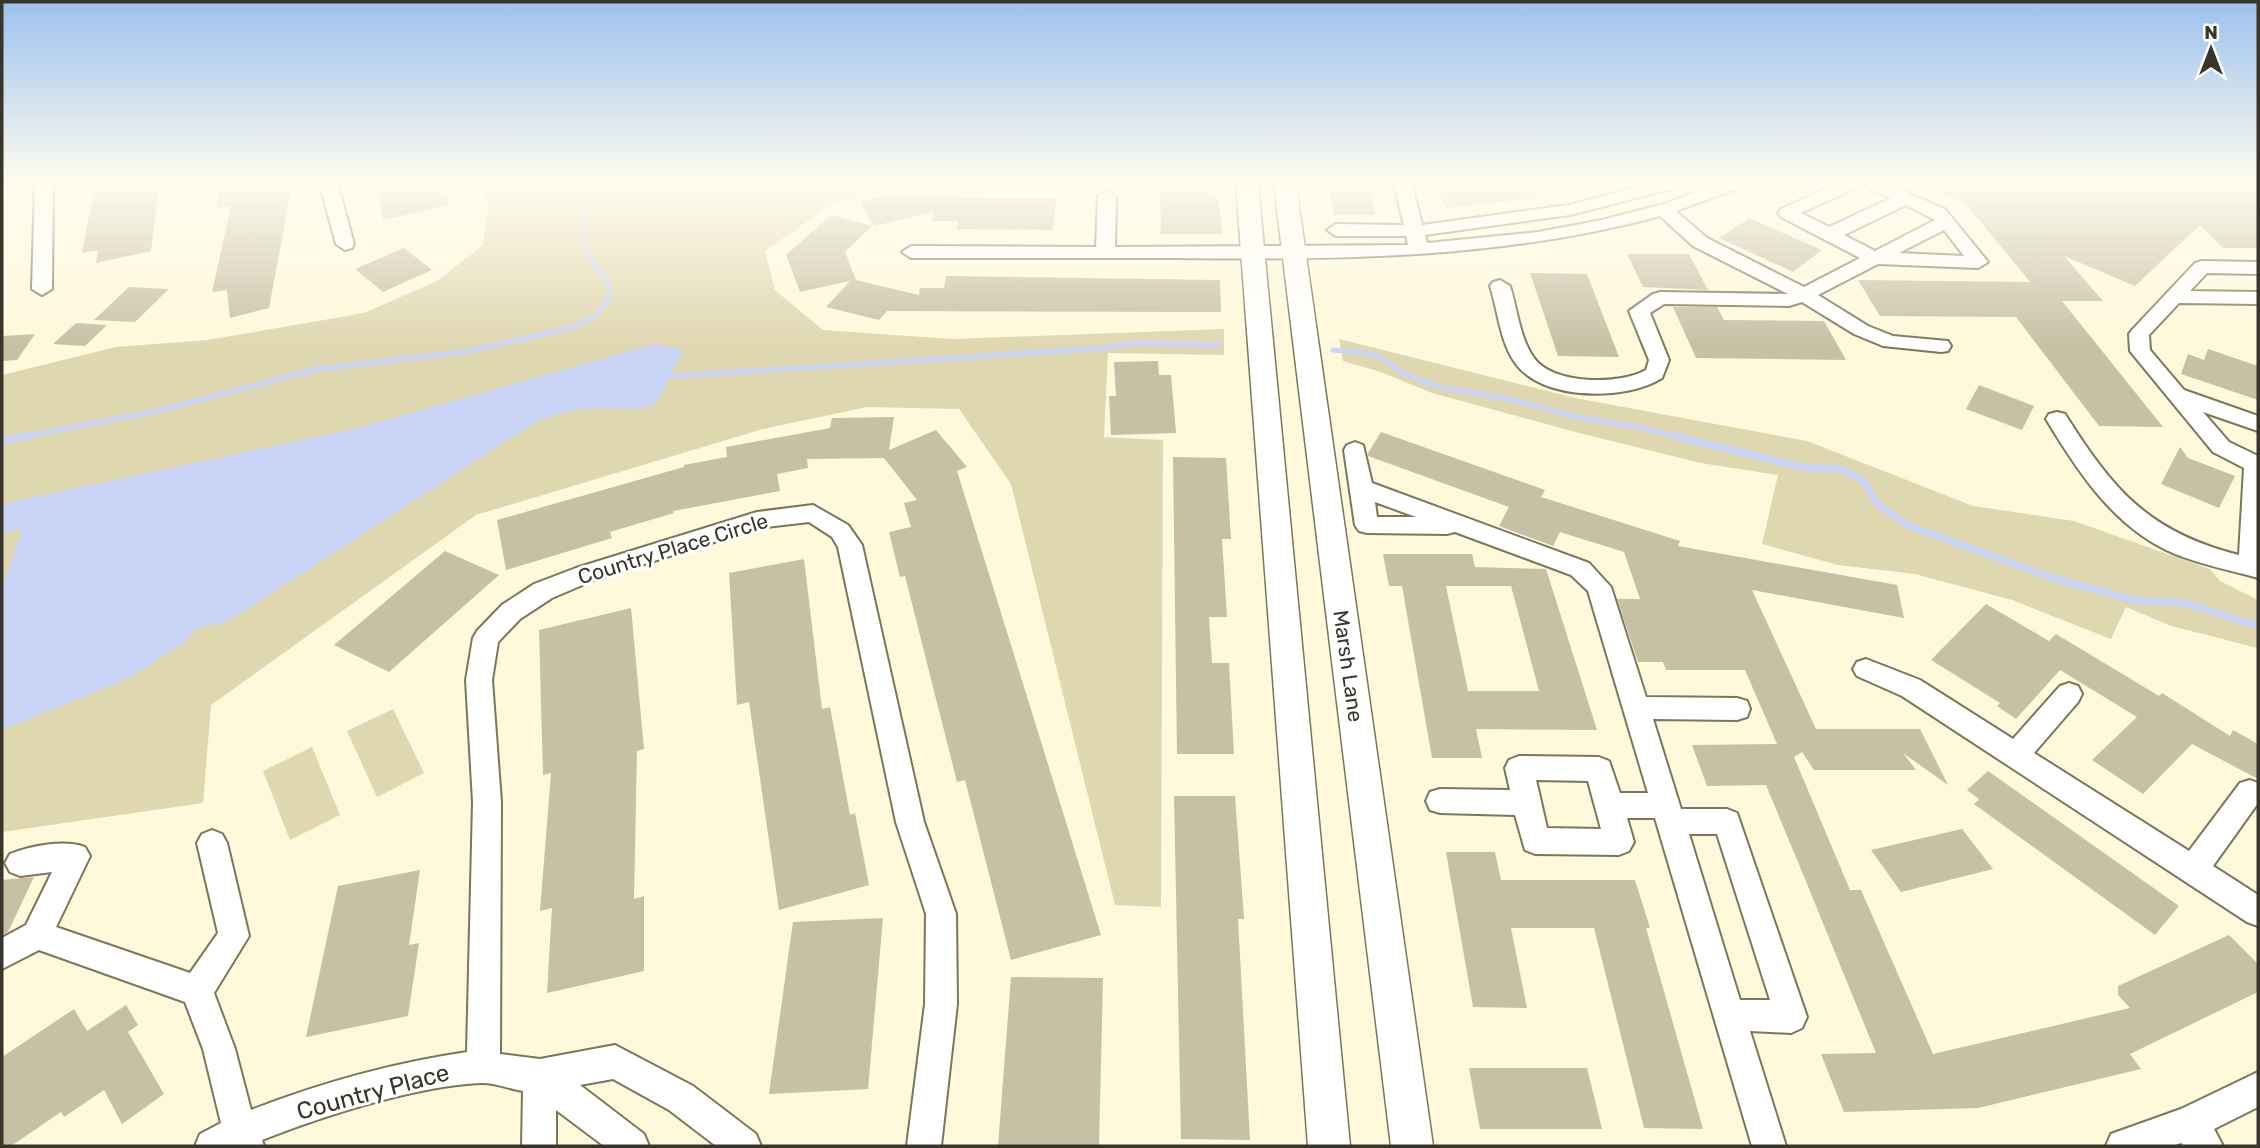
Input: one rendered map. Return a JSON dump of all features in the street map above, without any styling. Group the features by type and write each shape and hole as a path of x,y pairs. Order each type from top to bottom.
{"main road":[{"path":"1252,239 1329,1146"},
{"name":"Marsh Lane","path":"1292,239 1412,1146"}],"street":[{"path":"42,289 43,239"},
{"path":"344,239 345,244"},
{"path":"1105,239 1105,252"},
{"path":"1417,239 1419,250"},
{"path":"911,252 1294,253 1419,250 1516,239"},
{"path":"1695,239 1804,295 1861,330 1890,342 1941,346"},
{"path":"1835,239 1875,258 1978,262 1960,239"},
{"path":"1500,286 1524,360 1550,378 1570,384 1606,387 1637,383 1655,373 1659,360 1639,311 1660,298 1790,300 1914,239"},
{"path":"2057,419 2087,469 2131,515 2175,544 2254,568 2257,465 2221,447 2140,351 2139,334 2202,268 2258,268"},
{"path":"2174,297 2258,298"},
{"path":"2177,395 2258,424"},
{"path":"1354,450 1362,488 1580,569 1599,587 1769,1146"},
{"name":"Country Place Circle","path":"483,1066 486,802 479,680 486,638 511,612 543,591 584,574 757,520 813,513 840,531 850,545 910,822 941,914 941,1004 924,1146"},
{"path":"1866,669 1910,688 2258,912"},
{"path":"2015,756 2069,695"},
{"path":"1636,708 1737,709"},
{"path":"1519,768 1599,769 1609,805 1619,842 1535,841 1519,768"},
{"path":"2193,870 2250,792"},
{"path":"1440,801 1527,803"},
{"path":"1609,805 1727,822 1791,1017 1729,1015"},
{"path":"197,991 234,936 212,843"},
{"path":"2,954 37,935 75,856 20,863"},
{"path":"37,935 197,991 219,1049 233,1141"},
{"name":"Country Place","path":"233,1141 325,1100 418,1076 483,1066 540,1076 615,1062 681,1098 744,1146"},
{"path":"539,1146 540,1076"},
{"path":"540,1076 632,1146"},
{"path":"2123,1146 2196,1135 2258,1089"}],"shaded area":[{"path":"484,239 783,239 765,251 775,290 823,330 952,339 1224,329 1224,355 1108,353 1104,437 1163,440 1161,907 1115,905 1011,484 959,409 867,407 763,429 476,515 211,705 203,803 2,832 2,375 116,347 208,340 364,313 437,281 483,245"},
{"path":"1339,339 1575,398 1807,441 1973,506 2074,521 2210,569 2220,581 2258,600 2258,648 2171,626 2126,607 2111,639 2012,600 1915,574 1838,565 1762,544 1778,475 1701,463 1432,393 1381,372 1343,361"},
{"path":"393,709 424,773 377,797 347,731"},
{"path":"312,747 340,815 290,840 263,771"}],"water":[{"path":"655,344 683,350 657,403 635,409 577,410 536,422 227,622 197,628 182,644 127,679 2,730 2,588 23,529 2,533 2,504 358,428"}],"building":[{"path":"85,239 153,239 151,251 96,263 98,250 82,253"},
{"path":"224,239 282,239 269,308 230,318 227,290 212,292"},
{"path":"804,239 859,239 845,252 856,280 919,295 920,288 944,288 946,276 1220,280 1221,312 887,311 879,320 826,307 850,281 800,292 786,255"},
{"path":"1720,239 1796,239 1822,250 1793,272"},
{"path":"1994,239 2186,239 2135,286 2064,256 2103,301 2062,301 2163,427 2099,426 2016,317 1880,316 1858,280 2030,282"},
{"path":"2214,239 2258,239 2258,248 2223,248"},
{"path":"404,248 432,270 383,292 355,269"},
{"path":"1627,254 1689,254 1708,290 1643,287"},
{"path":"1530,273 1587,274 1619,357 1558,356"},
{"path":"129,287 169,289 135,322 94,320"},
{"path":"1673,307 1717,307 1724,320 1824,321 1846,360 1696,358"},
{"path":"76,323 107,325 85,346 53,344"},
{"path":"35,334 17,360 2,361 2,336"},
{"path":"2208,349 2258,366 2258,400 2181,374 2188,354 2204,360"},
{"path":"1158,361 1159,375 1171,375 1176,433 1111,435 1109,396 1116,396 1114,362"},
{"path":"1979,385 2034,406 2022,430 1966,409"},
{"path":"894,417 889,450 936,430 967,467 957,471 1101,935 1011,960 965,780 957,782 905,576 900,577 889,532 911,527 904,503 917,500 884,458 807,459 808,468 777,474 780,491 673,511 674,513 610,532 612,538 506,570 497,520 684,465 727,457 726,447 830,428 832,418"},
{"path":"1381,432 1545,490 1541,497 1680,541 1678,546 1897,585 1904,618 1752,590 1816,729 1920,729 1948,785 1903,753 1916,770 1814,770 1802,752 1794,757 1850,890 1861,890 1933,1054 2130,1008 2118,995 2118,986 2229,935 2258,964 2258,992 2130,1054 2141,1069 1978,1108 1844,1112 1821,1054 1876,1053 1805,879 1766,785 1707,786 1692,745 1777,744 1745,670 1666,670 1663,662 1638,662 1617,599 1640,599 1624,552 1560,532 1553,546 1499,526 1509,507 1368,456"},
{"path":"2180,447 2188,458 2235,476 2219,508 2161,484"},
{"path":"1173,457 1226,458 1231,539 1222,539 1227,617 1209,617 1212,663 1229,663 1234,754 1177,754"},
{"path":"445,551 499,575 389,672 334,645"},
{"path":"1383,554 1472,554 1475,567 1546,569 1597,730 1476,729 1482,758 1432,758 1402,586 1389,586","holes":["1446,586 1511,586 1539,691 1468,691"]},
{"path":"804,559 822,709 830,707 850,815 855,813 869,885 779,910 749,702 737,705 729,573"},
{"path":"1986,604 2049,641 2056,634 2159,696 2162,693 2230,736 2233,730 2258,744 2258,779 2192,744 2143,794 2092,760 2137,717 2060,670 2016,719 1997,706 2000,703 1931,660"},
{"path":"631,608 644,749 637,751 634,899 644,896 644,971 547,993 552,908 540,911 551,773 543,775 539,630"},
{"path":"1988,771 2179,906 2155,935 1974,804 1979,799 1967,790"},
{"path":"1174,796 1235,796 1244,919 1238,919 1250,1140 1181,1139"},
{"path":"1962,829 1993,869 1901,892 1871,850"},
{"path":"1446,852 1495,852 1501,880 1635,880 1703,1129 1644,1128 1594,928 1511,928 1527,1008 1473,1007"},
{"path":"420,870 409,945 419,943 408,1016 306,1037 338,886"},
{"path":"34,877 8,932 2,935 2,880"},
{"path":"883,918 868,1089 769,1094 793,922"},
{"path":"1011,977 1103,978 1099,1146 998,1146"},
{"path":"126,1005 138,1025 128,1032 164,1094 122,1124 104,1090 64,1117 61,1112 11,1146 2,1146 2,1057 74,1009 87,1031"},
{"path":"1469,1068 1587,1068 1602,1129 1480,1129"}],"waterway":[{"path":"18,438 157,411 318,369 465,352 575,327 596,315 609,299 609,284 583,246 583,239"},
{"path":"662,377 1106,348 1134,343 1219,345"},
{"path":"1333,350 1367,353 1384,359 1402,373 1439,387 1514,400 1576,417 1638,427 1683,438"},
{"path":"2,441 27,436"},
{"path":"1675,436 1801,467 1840,469 1863,480 1877,503 1907,525 2053,578 2134,600 2185,603 2258,626"}]}
